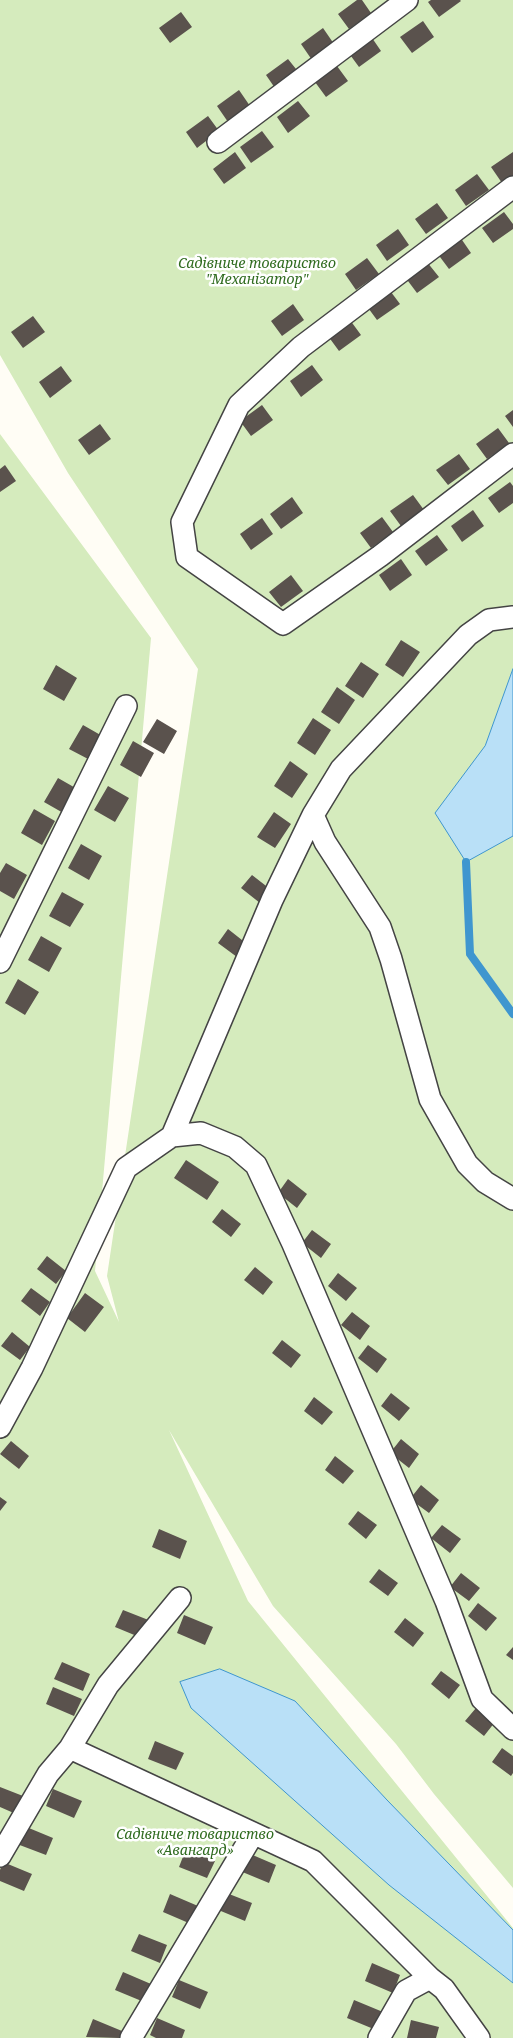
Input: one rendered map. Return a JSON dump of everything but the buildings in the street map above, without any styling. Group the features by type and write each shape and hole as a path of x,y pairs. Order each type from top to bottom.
{"street":[{"path":"218,142 407,0"},
{"path":"513,187 301,347 239,405 182,522 188,556 283,624 380,556 513,454"},
{"path":"172,1136 272,900 313,815 341,769 468,636 489,620 513,617"},
{"path":"0,962 126,706"},
{"path":"313,815 325,842 380,928 391,959 430,1099 466,1164 486,1182 513,1199"},
{"path":"0,1427 32,1368 126,1168 172,1136 201,1134 235,1146 256,1165 293,1244 446,1601 482,1699 513,1729"},
{"path":"0,1856 48,1774 70,1748 108,1686 180,1598"},
{"path":"70,1748 313,1861 430,1978 444,1989 479,2038"},
{"path":"131,2038 253,1834"},
{"path":"378,2038 406,1991 430,1978"}],"green space":[{"name":"Садівниче товариство \"Механізатор\"","path":"0,0 513,0 513,1888 434,1794 396,1744 273,1606 169,1430 248,1601 513,1928 513,2038 0,2038 0,434 151,638 95,1271 119,1322 107,1276 198,669 68,473 0,355"}],"water":[{"path":"513,669 513,836 466,862 435,813 485,746"},
{"path":"220,1669 295,1701 387,1800 513,1930 513,1983 389,1885 191,1708 180,1682"}],"waterway":[{"path":"466,862 470,954 513,1014"}],"park label":[{"name":"Садівниче товариство «Авангард»","path":"195,1844"}]}
